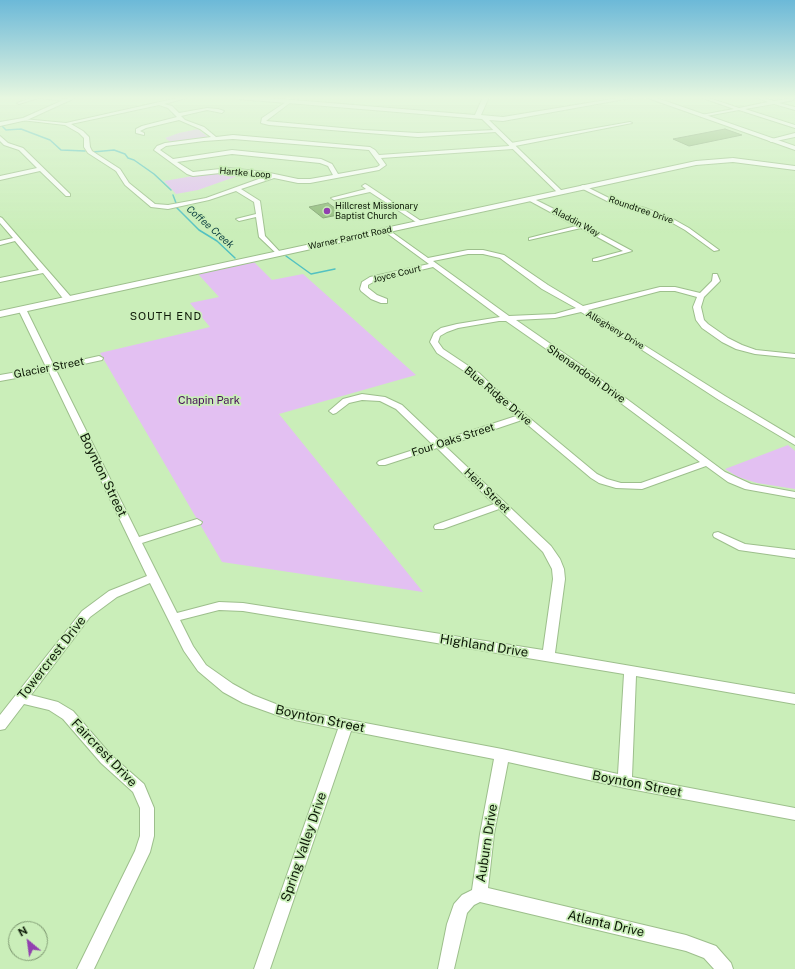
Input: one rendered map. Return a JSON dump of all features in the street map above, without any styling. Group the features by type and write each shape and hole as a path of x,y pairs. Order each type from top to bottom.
{"main road":[{"path":"778,142 795,148"},
{"name":"Warner Parrott Road","path":"0,314 708,161 744,161 795,168"}],"street":[{"path":"4,142 21,150 68,195"},
{"path":"87,142 87,147 90,152 118,170 127,184 153,206 168,207 194,202 237,189 274,175"},
{"name":"Hartke Loop","path":"185,142 165,145 157,149 193,174 228,170 274,175 302,182 382,167 383,165 372,150 297,142"},
{"path":"508,142 560,192"},
{"path":"377,157 512,146 531,142"},
{"path":"171,160 232,152 325,162 330,165 336,176"},
{"path":"0,178 42,169"},
{"path":"364,186 421,223"},
{"name":"Roundtree Drive","path":"583,188 611,201 671,220 687,229 716,250"},
{"path":"237,189 257,201 262,237 278,254"},
{"path":"334,198 371,190"},
{"name":"Aladdin Way","path":"530,199 629,251 595,260"},
{"path":"239,219 259,215"},
{"path":"0,219 68,299"},
{"path":"531,239 582,226"},
{"name":"Shenandoah Drive","path":"386,230 506,318 584,372 706,463 732,480 749,487 795,495"},
{"path":"0,243 17,239"},
{"name":"Allegheny Drive","path":"430,262 468,252 497,254 507,259 537,282 795,442"},
{"name":"Joyce Court","path":"384,301 374,297 364,289 365,284 373,279 430,262"},
{"path":"0,280 44,271"},
{"path":"715,275 716,281 701,296 697,307 700,320 725,340 745,350 795,356"},
{"name":"Blue Ridge Drive","path":"701,296 675,289 660,289 546,317 506,318 450,328 437,335 434,342 440,351 476,375 523,417 594,476 613,484 627,487 642,486 706,463"},
{"name":"Boynton Street","path":"22,309 152,578 194,658 202,668 228,688 254,702 286,713 502,755 625,782 795,814"},
{"name":"Glacier Street","path":"0,378 51,369 99,358"},
{"name":"Hein Street","path":"333,410 352,399 362,397 382,398 399,407 547,549 554,559 558,569 558,592 548,656"},
{"name":"Four Oaks Street","path":"382,463 523,417"},
{"path":"439,527 501,505"},
{"path":"135,542 197,522"},
{"path":"718,535 743,546 795,554"},
{"name":"Towercrest Drive","path":"0,725 86,614 112,594 152,578"},
{"name":"Highland Drive","path":"173,618 219,606 242,607 548,656 795,700"},
{"path":"625,782 630,671"},
{"name":"Faircrest Drive","path":"22,698 53,706 68,715 106,759 139,788 148,808 147,836 142,852 85,969"},
{"name":"Spring Valley Drive","path":"262,969 346,725"},
{"name":"Auburn Drive","path":"446,969 455,924 460,909 468,900 479,894 487,834 502,755"},
{"name":"Atlanta Drive","path":"479,894 686,943 710,952 725,969"}],"green space":[{"path":"222,171 246,173 198,190 176,194 164,181"},
{"name":"Chapin Park","path":"254,262 272,280 303,274 416,375 279,414 423,592 222,562 100,353 210,327 190,303 219,297 198,274"},
{"path":"788,445 795,451 795,489 757,483 738,477 725,469"}],"building":[{"path":"680,142 707,142 689,146"},
{"name":"Hillcrest Missionary Baptist Church","path":"328,203 343,214 323,218 309,207"}],"waterway":[{"name":"Coffee Creek","path":"52,142 61,150 85,151"},
{"name":"Coffee Creek","path":"93,152 114,150 125,154 128,158 134,160 154,174 171,190"},
{"name":"Coffee Creek","path":"173,195 176,203"},
{"name":"Coffee Creek","path":"176,207 199,230 217,241 235,258"},
{"name":"Coffee Creek","path":"286,256 311,274 335,269"}],"place":[{"name":"Hillcrest Missionary Baptist Church","path":"327,211"}],"district":[{"name":"SOUTH END","path":"166,317"}]}
